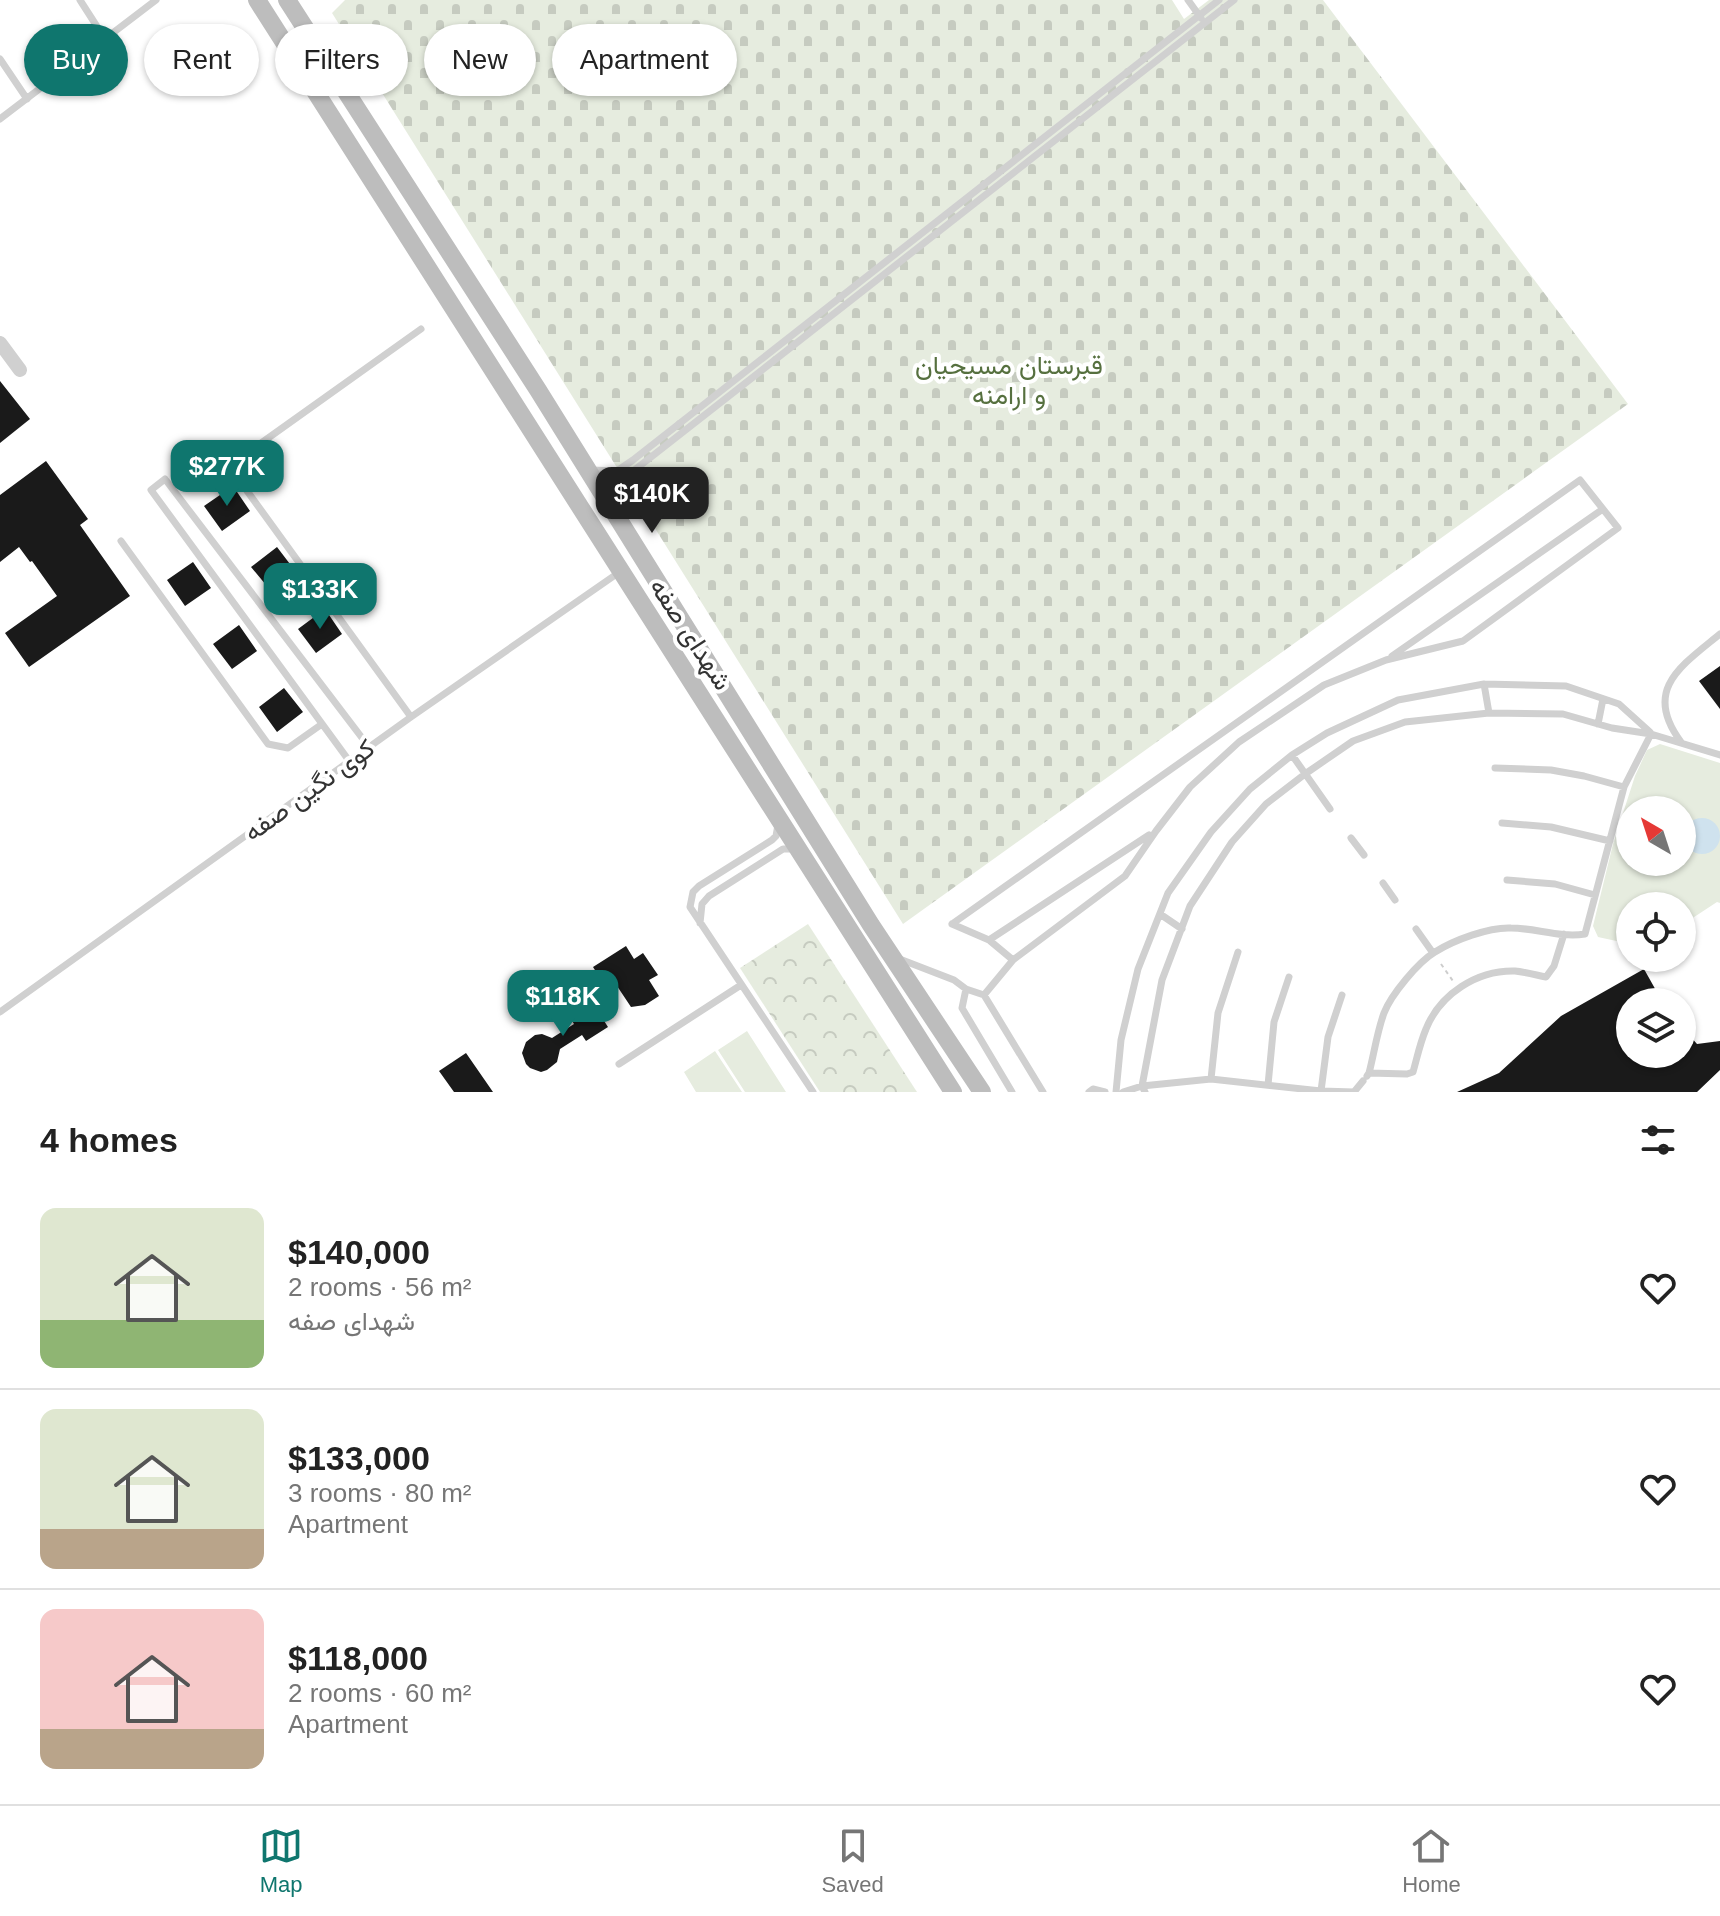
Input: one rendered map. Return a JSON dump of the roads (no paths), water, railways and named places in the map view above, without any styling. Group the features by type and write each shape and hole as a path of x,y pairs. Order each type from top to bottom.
{"main road":[{"name":"شهدای صفه","path":"257,0 953,1092"},
{"name":"شهدای صفه","path":"287,0 892,956 982,1092"},
{"path":"454,310 477,296"}],"street":[{"path":"0,343 20,370"}],"lane":[{"path":"80,0 95,24"},
{"path":"125,24 156,0"},
{"path":"1188,0 1202,20"},
{"path":"610,506 623,479 1202,20 1219,0"},
{"path":"587,470 617,471 633,460 1202,20 1234,0"},
{"path":"0,59 27,99"},
{"path":"0,119 31,96"},
{"path":"411,717 229,466 421,329"},
{"path":"350,762 151,490 165,479 369,747"},
{"path":"984,995 1013,960 1125,876 1190,787 1239,742 1324,685 1386,660 1463,641 1618,528 1580,480 952,924 989,940 1013,960"},
{"path":"1386,660 1603,509"},
{"path":"121,541 268,744 288,748 322,724"},
{"name":"کوی نگین صفه","path":"0,1012 411,717 621,571"},
{"path":"1683,744 1665,715 1665,693 1677,670 1720,634"},
{"path":"1116,1092 1121,1040 1138,969 1168,893 1211,832 1250,789 1292,755 1327,733 1398,700 1484,684 1566,686 1619,704 1651,734"},
{"path":"1484,684 1489,713"},
{"path":"1598,724 1603,699"},
{"path":"1144,1089 1162,980 1190,906 1232,842 1266,804 1353,741 1405,722 1489,713 1563,714 1612,728 1651,734 1720,755"},
{"path":"1123,1092 1211,1079 1354,1092 1366,1077 1384,1012 1399,987 1433,953 1468,937 1508,927 1573,936 1585,934 1624,787 1651,734"},
{"path":"1292,755 1330,809"},
{"path":"1495,768 1551,770 1624,787"},
{"path":"778,819 778,829 772,840 699,886 693,892 690,907 813,1092"},
{"path":"1502,823 1551,827 1610,841"},
{"path":"989,940 1155,832"},
{"path":"1351,838 1364,855"},
{"path":"700,923 702,904 709,896 783,849 798,851"},
{"path":"1507,880 1555,884 1595,895"},
{"path":"1383,883 1395,900"},
{"path":"1160,914 1182,929"},
{"path":"1416,929 1433,953"},
{"path":"1366,1077 1413,1072 1426,1027 1458,988 1486,974 1516,971 1546,977 1554,966 1564,934"},
{"path":"1211,1079 1218,1013 1238,952"},
{"path":"892,956 984,995 1043,1092"},
{"path":"1268,1085 1274,1022 1289,977"},
{"path":"619,1064 741,985"},
{"path":"966,989 962,1008 1012,1092"},
{"path":"1321,1091 1328,1037 1342,995"},
{"path":"1187,1092 1192,1081"},
{"path":"1089,1092 1093,1089 1105,1092"}],"water":[{"path":"1696,820 1709,820 1720,836 1714,848 1702,854 1696,852"}],"park label":[{"name":"قبرستان مسیحیان و ارامنه","path":"1009,380"}]}
